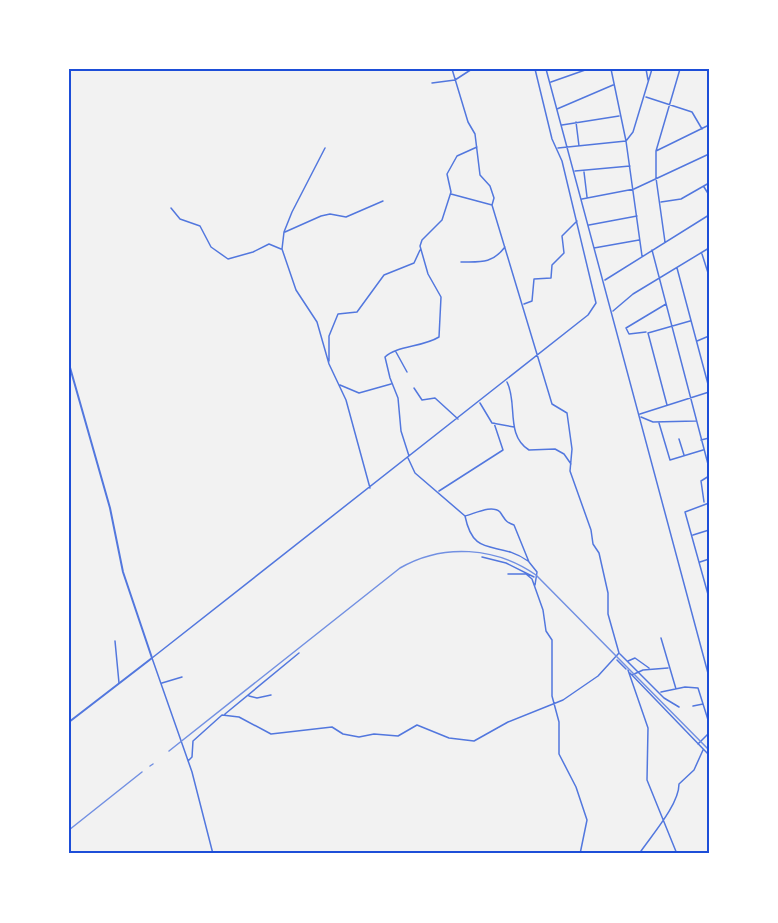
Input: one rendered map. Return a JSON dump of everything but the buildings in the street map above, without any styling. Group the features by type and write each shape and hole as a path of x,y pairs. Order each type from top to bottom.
{"street":[{"path":"452,69 477,147 480,175 490,186 494,198 492,205 524,304 552,404 567,412 572,449 570,471 591,530 593,544 599,553 608,593 608,614 620,653 669,703 679,707"},
{"path":"432,83 455,80 472,69"},
{"path":"69,722 409,458 588,315 596,303 577,220 535,69"},
{"path":"546,69 709,677"},
{"path":"550,83 588,69"},
{"path":"611,69 634,189 642,256"},
{"path":"646,69 648,81"},
{"path":"557,149 626,141 633,132 652,69"},
{"path":"665,242 656,178 656,151 680,69"},
{"path":"556,109 614,85"},
{"path":"645,97 695,114 702,129"},
{"path":"561,125 621,116"},
{"path":"576,121 579,146"},
{"path":"656,151 709,125"},
{"path":"329,364 328,336 338,314 357,312 384,275 414,263 423,240 442,220 450,194 447,174 457,156 477,147"},
{"path":"325,148 306,179 284,232 282,249 296,290 317,322 329,364 345,397 370,488"},
{"path":"581,199 634,189 709,154"},
{"path":"574,171 630,166"},
{"path":"584,171 588,198"},
{"path":"661,202 681,199 709,183"},
{"path":"703,186 709,195"},
{"path":"450,194 455,193 492,205"},
{"path":"284,232 321,216 330,214 346,217 357,210 383,201"},
{"path":"171,208 180,219 200,226 211,247 228,259 269,244 282,249"},
{"path":"604,280 709,215"},
{"path":"588,225 637,216"},
{"path":"524,304 532,301 534,279 551,278 552,265 564,254 562,236 577,220"},
{"path":"594,248 640,240"},
{"path":"461,262 497,258 506,247"},
{"path":"612,311 633,294 709,248"},
{"path":"421,249 429,276 441,297 440,334 433,341 396,351 385,357 398,398 400,431 409,458 415,473 465,516 469,535 476,543 505,550 529,562"},
{"path":"652,250 693,397 696,421 709,468"},
{"path":"701,253 709,276"},
{"path":"677,268 709,388"},
{"path":"667,303 626,328 630,334 691,321"},
{"path":"648,332 667,405"},
{"path":"696,341 709,336"},
{"path":"396,351 407,372"},
{"path":"69,364 110,508 123,572 188,762 213,854"},
{"path":"387,384 390,378"},
{"path":"506,381 512,392 515,427 525,447 535,451 555,449 561,452 571,464"},
{"path":"338,384 350,393 359,393 392,384"},
{"path":"414,388 422,400 435,398 458,419"},
{"path":"639,416 709,392"},
{"path":"345,397 350,393"},
{"path":"438,492 503,450 494,423 479,402"},
{"path":"639,416 659,423 696,421"},
{"path":"494,423 515,427"},
{"path":"659,423 669,459 704,450"},
{"path":"701,440 709,438"},
{"path":"679,439 684,456"},
{"path":"705,504 700,482 709,476"},
{"path":"709,503 685,512 709,598"},
{"path":"465,516 492,509 499,512 504,520 514,525 529,562 537,572 535,586"},
{"path":"692,536 709,530"},
{"path":"482,557 506,563 535,578"},
{"path":"699,562 709,559"},
{"path":"508,574 530,576 535,586 546,631 552,640 552,696 556,702 559,722 559,754 576,787 587,820 580,854"},
{"path":"661,638 677,689"},
{"path":"115,641 119,684"},
{"path":"188,762 192,757 193,741 299,653"},
{"path":"224,715 239,717 271,734 332,727 343,734 359,737 374,734 398,736 417,725 449,738 474,741 508,722 556,702 598,676 616,660 620,653"},
{"path":"628,661 635,658 650,669"},
{"path":"616,660 709,755"},
{"path":"632,675 650,669 669,668"},
{"path":"628,670 648,728 647,780 677,854"},
{"path":"161,683 182,677"},
{"path":"660,692 698,688 709,723"},
{"path":"247,695 257,698 271,695"},
{"path":"693,706 703,704"},
{"path":"698,744 709,733"},
{"path":"639,854 664,820 679,790 679,784 694,770 703,749"}],"railway":[{"path":"169,751 400,568 417,560 451,552 487,554 504,559 536,575 709,750"},
{"path":"69,830 142,772"}]}
